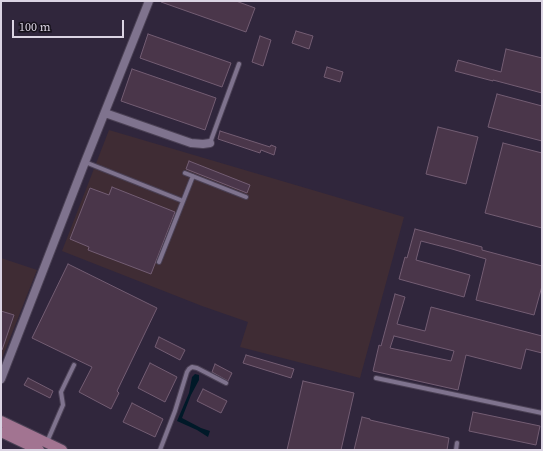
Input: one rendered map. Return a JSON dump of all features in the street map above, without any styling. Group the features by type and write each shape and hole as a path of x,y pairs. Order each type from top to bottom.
{"street":[{"path":"1,379 149,1"},
{"path":"105,113 191,143 210,143"},
{"path":"1,421 62,450"},
{"path":"1,432 39,450"}],"lane":[{"path":"210,143 239,64"},
{"path":"85,162 183,200"},
{"path":"185,173 246,197"},
{"path":"159,262 193,176"},
{"path":"46,442 63,405 61,392 74,365"},
{"path":"160,450 188,369 192,367 197,368 226,383"},
{"path":"376,378 542,413"},
{"path":"456,450 457,443"}],"shaded area":[{"path":"109,130 404,217 360,378 240,347 248,322 202,306 62,251"},
{"path":"1,258 37,270 1,361"}],"water":[{"path":"195,374 199,375 199,380 182,418 210,431 208,437 177,421 189,393 192,377"}],"building":[{"path":"236,1 255,8 246,32 161,2"},
{"path":"296,31 313,36 309,49 292,43"},
{"path":"148,34 231,63 222,87 140,58"},
{"path":"260,36 271,40 263,66 252,62"},
{"path":"506,49 542,58 542,93 455,71 458,60 501,72"},
{"path":"327,67 343,72 340,82 324,77"},
{"path":"132,69 216,98 205,130 121,101"},
{"path":"497,94 542,106 542,141 488,127"},
{"path":"438,127 478,137 466,184 426,174"},
{"path":"220,131 270,147 271,145 276,147 274,155 261,150 260,153 218,139"},
{"path":"503,143 542,153 542,228 485,213"},
{"path":"189,161 250,185 247,193 186,169"},
{"path":"112,187 175,212 151,274 88,250 89,247 70,239 90,188 109,195"},
{"path":"415,229 482,247 482,250 542,266 542,286 534,315 476,300 486,259 452,249 421,241 416,260 470,275 464,297 399,279 405,257 407,258"},
{"path":"68,264 157,308 117,391 119,393 111,409 79,392 92,367 32,338"},
{"path":"395,294 405,297 397,324 425,331 431,307 542,336 542,353 526,349 521,369 466,355 458,390 373,371 379,345 381,346","holes":["394,336 454,351 451,361 390,348"]},
{"path":"1,311 14,315 2,350 1,350"},
{"path":"159,337 185,350 180,360 155,347"},
{"path":"246,355 294,369 291,378 243,363"},
{"path":"150,363 177,377 165,402 138,388"},
{"path":"215,364 232,373 228,381 212,372"},
{"path":"28,378 53,391 50,398 24,385"},
{"path":"303,381 354,393 341,450 287,450"},
{"path":"203,389 227,401 221,413 197,401"},
{"path":"132,403 163,419 155,437 123,422"},
{"path":"473,412 540,426 536,445 469,431"},
{"path":"362,417 449,438 447,450 354,450"}]}
